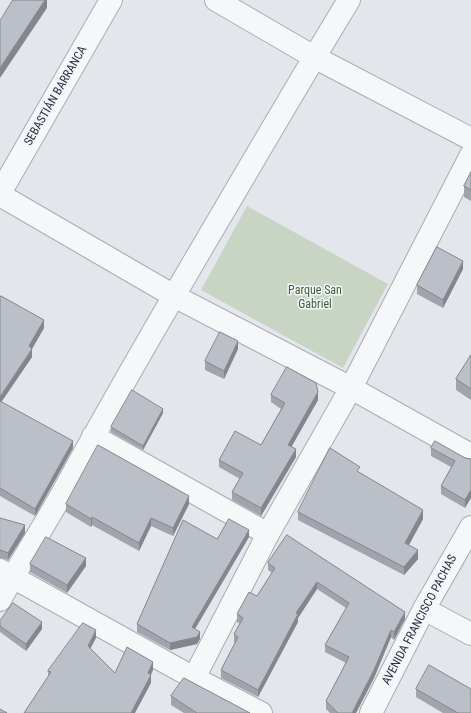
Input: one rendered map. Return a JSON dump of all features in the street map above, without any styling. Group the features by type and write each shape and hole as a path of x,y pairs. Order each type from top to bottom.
{"street":[{"name":"SEBASTIÁN BARRANCA","path":"0,194 111,0"},
{"path":"216,0 314,57 471,139"},
{"path":"0,600 6,573 62,493 93,436 174,296 349,0"},
{"path":"194,678 268,534 351,388 471,155"},
{"path":"0,194 174,296 351,388 471,455"},
{"path":"93,436 268,534"},
{"name":"AVENIDA FRANCISCO PACHAS","path":"371,713 424,609 471,527"},
{"path":"6,573 194,678 261,713"},
{"path":"424,609 471,634"}],"green space":[{"name":"Parque San Gabriel","path":"247,206 388,284 343,368 201,290"}],"building":[{"path":"13,0 45,0 0,68 0,21"},
{"path":"471,172 471,190 464,186"},
{"path":"437,247 463,261 443,300 417,285"},
{"path":"1,296 44,320 29,346 32,349 0,397 0,298"},
{"path":"220,332 238,341 224,371 205,361"},
{"path":"471,355 471,389 456,379"},
{"path":"287,367 316,383 318,392 288,445 296,449 261,508 232,492 243,473 219,460 235,431 261,445 285,403 271,395"},
{"path":"132,390 163,409 143,446 111,427"},
{"path":"0,401 73,441 35,509 0,488"},
{"path":"435,441 465,458 471,459 471,490 465,500 441,486 455,461 431,448"},
{"path":"98,445 189,496 173,528 151,518 139,543 92,517 91,519 66,504"},
{"path":"330,448 360,467 357,471 423,510 405,543 418,550 404,567 298,512"},
{"path":"0,518 25,525 8,553 0,550"},
{"path":"229,519 249,530 192,627 200,632 197,637 170,643 137,624 183,520 217,539"},
{"path":"287,535 405,612 394,632 391,630 374,670 352,713 338,713 326,701 349,657 325,645 349,603 317,582 296,613 298,614 258,690 221,670 238,637 234,634 243,618 237,614 249,592 257,596 275,568 268,563"},
{"path":"46,537 86,558 67,585 30,564"},
{"path":"13,603 42,622 26,644 0,626 0,621"},
{"path":"83,623 96,630 88,646 115,673 127,647 153,662 148,673 151,675 131,713 24,713 51,672 48,671"},
{"path":"429,665 471,689 471,713 458,713 416,689"},
{"path":"184,678 250,713 197,713 171,696"},
{"path":"0,709 7,713 0,713"}]}
